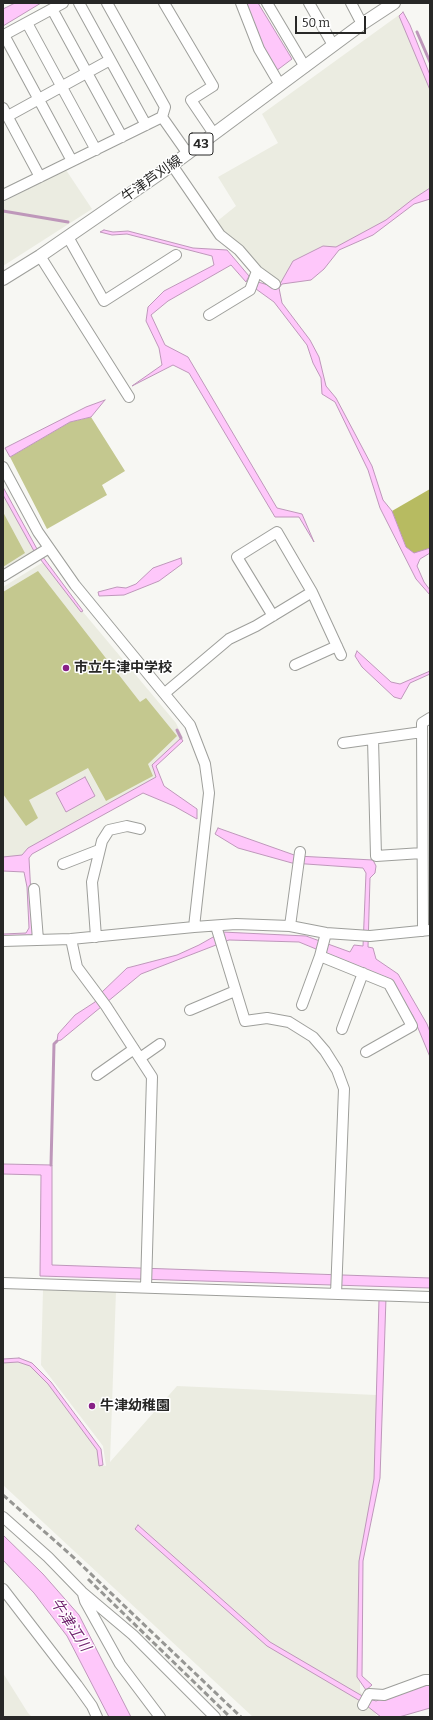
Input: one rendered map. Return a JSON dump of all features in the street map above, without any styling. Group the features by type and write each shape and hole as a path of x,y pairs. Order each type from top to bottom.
{"main road":[{"name":"牛津芦刈線","path":"3,279 40,256 172,166 362,24 381,7 394,3"}],"street":[{"path":"63,3 4,35 72,161"},
{"path":"79,3 146,125"},
{"path":"3,195 162,117 165,108 107,3"},
{"path":"164,3 213,86 191,100 214,134"},
{"path":"241,3 259,49 280,85"},
{"path":"267,3 305,67"},
{"path":"309,3 333,46"},
{"path":"351,3 362,24"},
{"path":"52,9 88,72 122,137"},
{"path":"27,23 96,150"},
{"path":"40,177 5,112 39,99 110,60"},
{"path":"162,117 188,154"},
{"path":"172,166 220,235 239,250 257,271 275,284"},
{"path":"68,237 104,301 176,256"},
{"path":"40,256 129,397"},
{"path":"209,315 250,290 257,271"},
{"path":"3,467 42,552 80,591 165,693 190,725 197,740 204,764 209,793 194,927"},
{"path":"273,616 237,557 277,532 312,592 339,650 295,665"},
{"path":"3,576 42,552"},
{"path":"165,693 229,640 273,616 312,592"},
{"path":"3,941 71,939 236,924 290,926 326,933 365,936 427,931 422,853 422,723 430,718"},
{"path":"343,743 422,732"},
{"path":"373,739 376,856 422,853"},
{"path":"96,937 92,882 102,841 109,830 127,826 140,829"},
{"path":"63,864 99,850"},
{"path":"290,926 300,852"},
{"path":"34,889 38,940"},
{"path":"216,926 245,1021 267,1018 290,1022 313,1037 325,1051 337,1070 344,1089 336,1294"},
{"path":"302,1005 320,956 326,933"},
{"path":"71,939 77,967 106,1006 152,1076 146,1288"},
{"path":"320,956 389,984 412,1026 366,1052"},
{"path":"342,1029 363,973"},
{"path":"190,1010 235,991"},
{"path":"140,1058 160,1044"},
{"path":"97,1076 134,1049"},
{"path":"3,1283 430,1297"},
{"path":"3,1516 48,1557 82,1592 133,1635 215,1717"},
{"path":"3,1589 77,1685 92,1706 97,1717"},
{"path":"82,1592 85,1601 120,1664 160,1717"},
{"path":"363,1705 369,1694 384,1695 425,1680 430,1680"}],"shaded area":[{"path":"403,12 430,80 430,193 277,287 252,274 210,227 236,206 218,177 278,143 262,114"},
{"path":"66,170 92,209 3,266 3,202"},
{"path":"3,490 36,550 3,570"},
{"name":"市立牛津中学校","path":"45,561 83,612 176,723 183,738 154,765 158,778 21,857 3,859 3,587"},
{"path":"43,1290 116,1291 110,1462 177,1386 376,1395 379,1397 376,1480 361,1562 360,1691 378,1717 253,1717 3,1485 3,1361 19,1360 31,1364 50,1383 99,1449 101,1465 106,1466 103,1446 41,1365"},
{"path":"3,1673 28,1713 32,1717 3,1717"}],"green space":[{"path":"91,417 125,471 102,485 107,495 47,529 10,457 70,422"},
{"path":"430,489 430,548 414,554 406,547 392,511"},
{"path":"3,512 25,553 3,567"},
{"name":"市立牛津中学校","path":"38,571 140,702 146,698 177,736 148,764 153,776 106,801 88,768 29,800 38,818 26,826 3,794 3,592"}],"water":[{"path":"15,3 41,3 3,26 3,9"},
{"path":"245,3 258,3 292,59 276,71 262,48"},
{"path":"403,12 410,25 430,75 430,90 399,16"},
{"path":"430,188 430,199 414,204 373,235 339,250 324,269 311,280 282,284 279,288 282,303 310,340 319,357 326,386 336,398 372,466 383,500 392,511 406,547 414,553 430,548 430,553 420,559 417,566 424,582 430,590 430,595 416,579 380,508 368,470 335,402 322,394 321,378 313,363 307,345 274,302 256,289 258,282 275,287 280,284 293,261 323,246 336,247 386,220"},
{"path":"104,230 113,232 128,231 193,248 227,250 249,276 246,282 231,265 168,301 151,315 165,345 188,357 277,508 302,514 314,542 299,517 275,517 189,373 173,365 132,386 162,365 159,348 146,321 148,307 164,291 214,265 212,256 127,234 112,235 100,232"},
{"path":"105,400 91,417 70,422 10,457 5,448 86,407"},
{"path":"3,487 37,549 83,611 81,612 34,551 3,495"},
{"path":"181,558 182,564 159,581 124,595 99,596 98,592 117,587 126,588 136,584 153,568"},
{"path":"357,651 391,682 400,684 430,671 430,674 410,683 401,699 394,697 362,667 355,656"},
{"path":"181,738 183,741 156,766 164,786 197,809 197,819 174,806 143,793 32,854 29,858 33,933 30,936 3,937 3,934 26,933 29,928 27,887 24,872 3,871 3,857 22,855 28,848 156,777 152,765"},
{"path":"85,777 95,796 66,812 56,793"},
{"path":"218,828 297,856 373,860 376,866 375,873 370,878 368,947 373,948 376,959 398,974 427,1024 430,1032 430,1057 413,1016 389,979 299,942 229,940 141,974 61,1040 57,1041 58,1034 75,1015 95,1002 101,993 127,968 177,955 222,932 306,936 350,952 354,945 363,946 366,873 363,868 292,863 238,848 215,834"},
{"path":"3,1164 52,1165 52,1265 430,1278 430,1288 40,1276 41,1175 3,1174"},
{"path":"386,1298 380,1478 363,1561 362,1676 372,1685 366,1690 357,1677 359,1561 374,1479 379,1299"},
{"path":"19,1358 32,1363 51,1382 101,1449 103,1465 99,1466 97,1450 48,1384 30,1366 18,1362 3,1363 3,1359"},
{"path":"138,1525 270,1642 364,1697 376,1701 425,1683 430,1683 430,1708 399,1717 381,1717 362,1702 267,1646 135,1529"},
{"name":"牛津江川","path":"3,1535 43,1574 79,1615 131,1717 109,1717 67,1636 34,1593 3,1560"}],"waterway":[{"path":"417,32 430,62"},
{"path":"3,211 68,222"},
{"path":"177,730 181,738"},
{"path":"51,1165 54,1044 57,1041"}],"railway":[{"path":"3,1495 72,1556 241,1717"},
{"path":"88,1579 230,1717"}],"place":[{"name":"市立牛津中学校","path":"66,668"},
{"name":"牛津幼稚園","path":"92,1406"}]}
